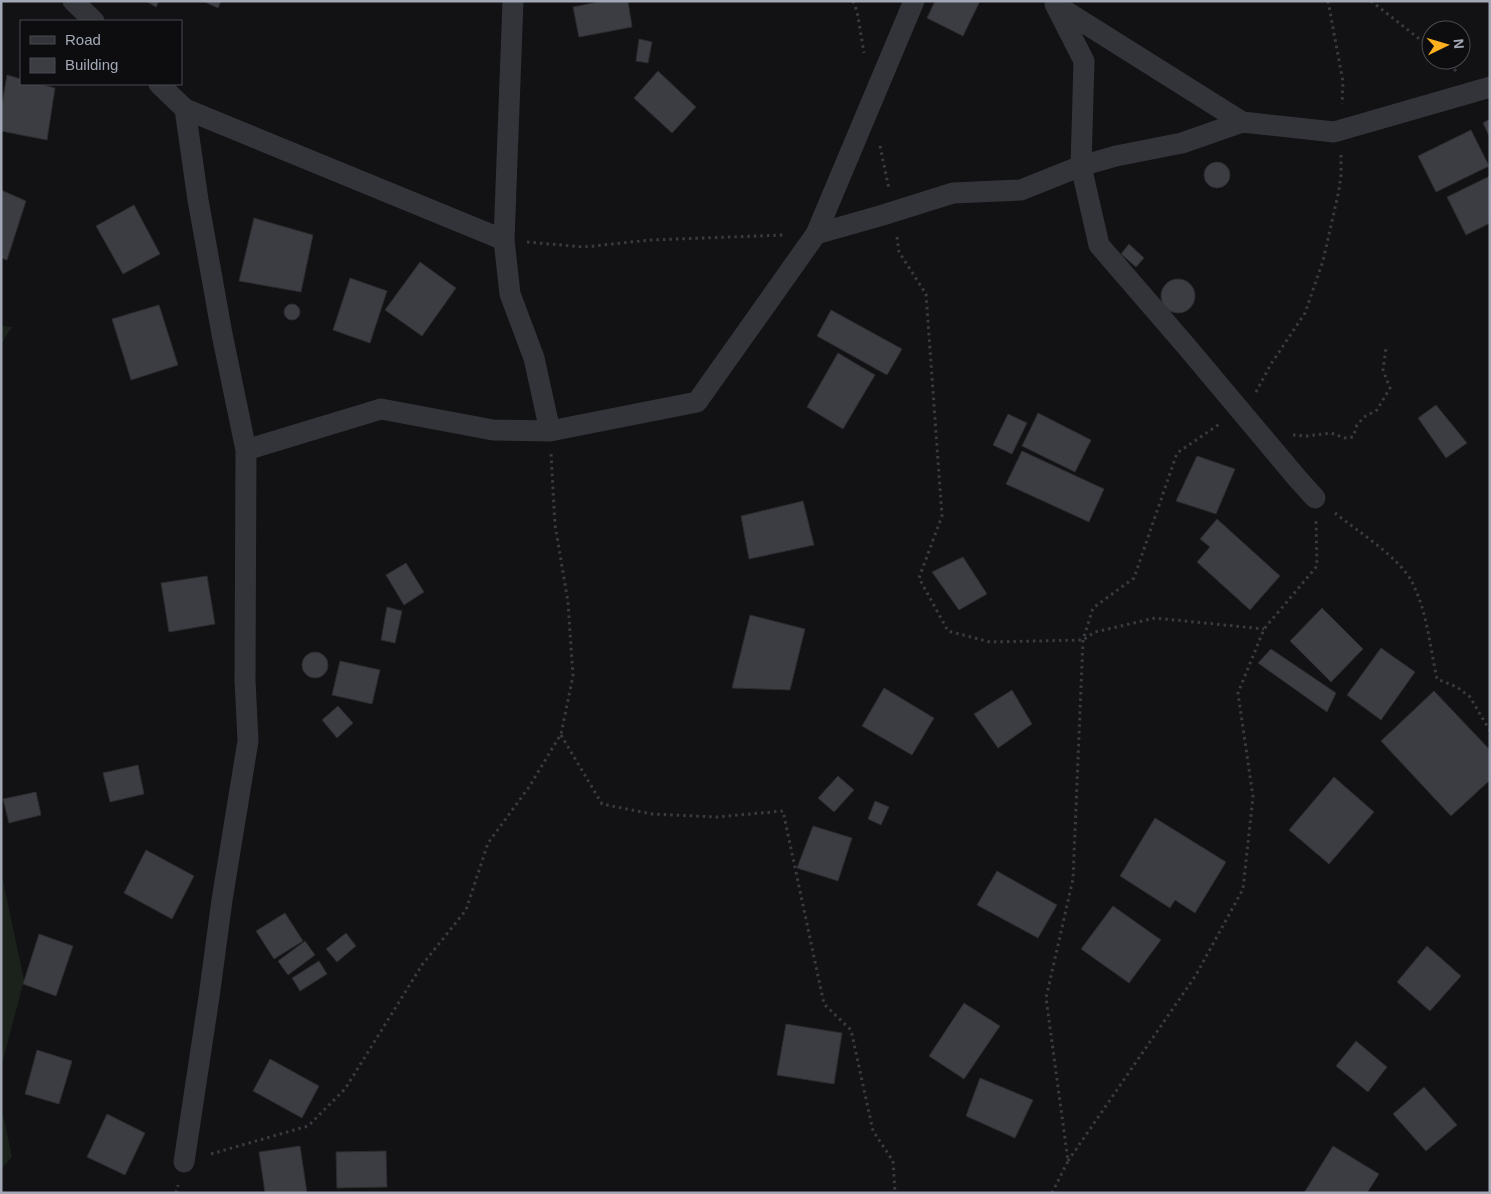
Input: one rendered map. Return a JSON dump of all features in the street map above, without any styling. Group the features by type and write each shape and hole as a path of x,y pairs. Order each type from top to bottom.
{"street":[{"path":"73,1 93,20"},
{"path":"513,1 504,240 510,294 534,358 550,431"},
{"path":"246,450 381,409 493,430 550,431 697,402 816,234 914,1"},
{"path":"1054,3 1242,122"},
{"path":"1054,3 1084,61 1081,166 1099,245 1315,498"},
{"path":"160,85 185,109 504,240"},
{"path":"816,234 953,193 1020,190 1081,166 1116,156 1182,143 1242,122 1334,132 1490,87"},
{"path":"184,1162 222,900 248,741 245,680 246,450 222,334 198,200 185,109"}],"path":[{"path":"853,1 858,11 864,56"},
{"path":"1068,1160 1046,998 1072,879 1083,640 1093,608 1134,578 1177,453 1230,417 1247,408 1263,381 1264,375 1306,313 1323,260 1341,175 1340,130 1343,82 1328,1"},
{"path":"1371,1 1421,40"},
{"path":"871,102 893,211 899,252 926,294 942,516 919,578 948,631 990,642 1083,640 1096,632 1155,618 1264,629"},
{"path":"504,240 584,247 650,240 816,234"},
{"path":"1259,433 1306,436 1331,433 1345,438 1354,437 1357,425 1364,417 1377,410 1390,388 1383,370 1386,348"},
{"path":"184,1162 308,1126 345,1089 422,965 466,910 488,843 528,787 561,734 573,676 568,602 555,525 550,431"},
{"path":"1052,1193 1068,1160 1196,975 1243,889 1253,797 1238,693 1264,629 1317,566 1315,498"},
{"path":"1315,498 1389,555 1412,581 1424,618 1437,679 1457,687 1470,697 1490,731"},
{"path":"561,734 602,804 652,814 717,817 783,811 824,1004 851,1030 873,1131 893,1161 895,1193"}],"shaded area":[{"path":"1,326 12,327 1,344"},
{"path":"1,871 24,980 1,1068"},
{"path":"1,1105 12,1157 1,1169"}],"building":[{"path":"146,1 159,1 156,7"},
{"path":"203,1 221,1 218,8"},
{"path":"603,1 628,1 632,27 579,37 573,7"},
{"path":"935,1 980,1 963,36 927,18"},
{"path":"639,39 652,42 648,63 636,61"},
{"path":"658,71 696,107 672,133 634,98"},
{"path":"7,75 20,79 20,85 43,85 55,88 47,140 1,131 1,110"},
{"path":"1490,119 1490,138 1483,123"},
{"path":"1471,130 1489,166 1436,192 1418,156"},
{"path":"1217,162 1227,165 1230,175 1227,185 1217,188 1207,185 1204,175 1207,165"},
{"path":"1490,176 1490,223 1466,235 1447,197"},
{"path":"1,190 26,201 7,260 1,258"},
{"path":"134,205 160,254 123,274 96,226"},
{"path":"254,218 313,235 301,292 239,281"},
{"path":"1129,244 1144,258 1136,267 1121,254"},
{"path":"420,262 456,288 422,336 385,310"},
{"path":"350,278 387,291 370,343 333,330"},
{"path":"1178,279 1185,280 1190,284 1194,289 1194,303 1190,308 1185,312 1178,313 1171,312 1166,308 1162,303 1161,296 1162,289 1166,284 1171,280"},
{"path":"292,304 300,312 292,320 284,312"},
{"path":"159,305 178,365 131,380 112,319"},
{"path":"831,310 902,349 887,375 817,336"},
{"path":"838,353 875,375 843,429 807,407"},
{"path":"1436,405 1467,443 1446,458 1418,418"},
{"path":"1038,413 1091,440 1075,472 1022,446"},
{"path":"1008,414 1027,423 1012,454 993,445"},
{"path":"1022,451 1104,489 1089,522 1006,484"},
{"path":"1197,456 1235,469 1216,514 1176,501"},
{"path":"803,501 814,545 749,559 741,516"},
{"path":"1217,519 1280,576 1250,610 1197,562 1210,547 1200,539"},
{"path":"963,557 987,594 959,610 932,572"},
{"path":"406,563 424,592 404,605 386,575"},
{"path":"207,576 215,624 169,632 161,583"},
{"path":"387,607 402,611 395,643 381,640"},
{"path":"1322,608 1363,649 1331,682 1290,641"},
{"path":"750,615 805,629 790,690 732,688"},
{"path":"1381,648 1415,672 1381,720 1347,695"},
{"path":"1271,649 1336,693 1327,712 1258,663"},
{"path":"315,652 325,655 328,665 325,675 315,678 305,675 302,665 305,655"},
{"path":"340,661 380,670 372,704 332,695"},
{"path":"884,688 934,718 912,755 862,726"},
{"path":"1012,690 1032,724 998,748 974,714"},
{"path":"1434,691 1490,750 1490,780 1451,816 1381,741"},
{"path":"338,706 353,723 337,738 322,720"},
{"path":"138,765 144,794 110,802 103,773"},
{"path":"838,776 854,790 834,812 818,798"},
{"path":"1334,777 1374,812 1329,864 1289,830"},
{"path":"36,792 41,815 9,823 3,799"},
{"path":"875,801 889,807 881,825 868,819"},
{"path":"1155,818 1226,862 1195,913 1175,900 1170,908 1120,876"},
{"path":"813,826 852,838 838,881 797,868"},
{"path":"146,850 194,876 172,919 124,893"},
{"path":"997,871 1057,905 1038,938 977,905"},
{"path":"1113,906 1161,940 1129,983 1081,949"},
{"path":"285,913 303,941 274,959 256,931"},
{"path":"346,933 356,946 337,962 326,949"},
{"path":"39,934 73,946 56,996 23,984"},
{"path":"305,941 315,955 288,975 278,961"},
{"path":"1427,946 1461,976 1430,1011 1397,982"},
{"path":"319,961 327,974 300,991 292,978"},
{"path":"964,1003 1000,1026 964,1079 929,1056"},
{"path":"786,1024 842,1033 834,1084 777,1075"},
{"path":"1356,1041 1387,1067 1368,1092 1336,1066"},
{"path":"37,1050 72,1061 59,1104 25,1094"},
{"path":"270,1059 319,1086 302,1118 253,1091"},
{"path":"980,1078 1033,1100 1015,1138 966,1116"},
{"path":"1424,1087 1457,1125 1426,1151 1393,1114"},
{"path":"107,1114 145,1133 125,1175 87,1157"},
{"path":"300,1146 307,1193 265,1193 259,1152"},
{"path":"1333,1146 1379,1174 1367,1193 1304,1193"},
{"path":"386,1151 387,1187 337,1188 336,1152"}]}
